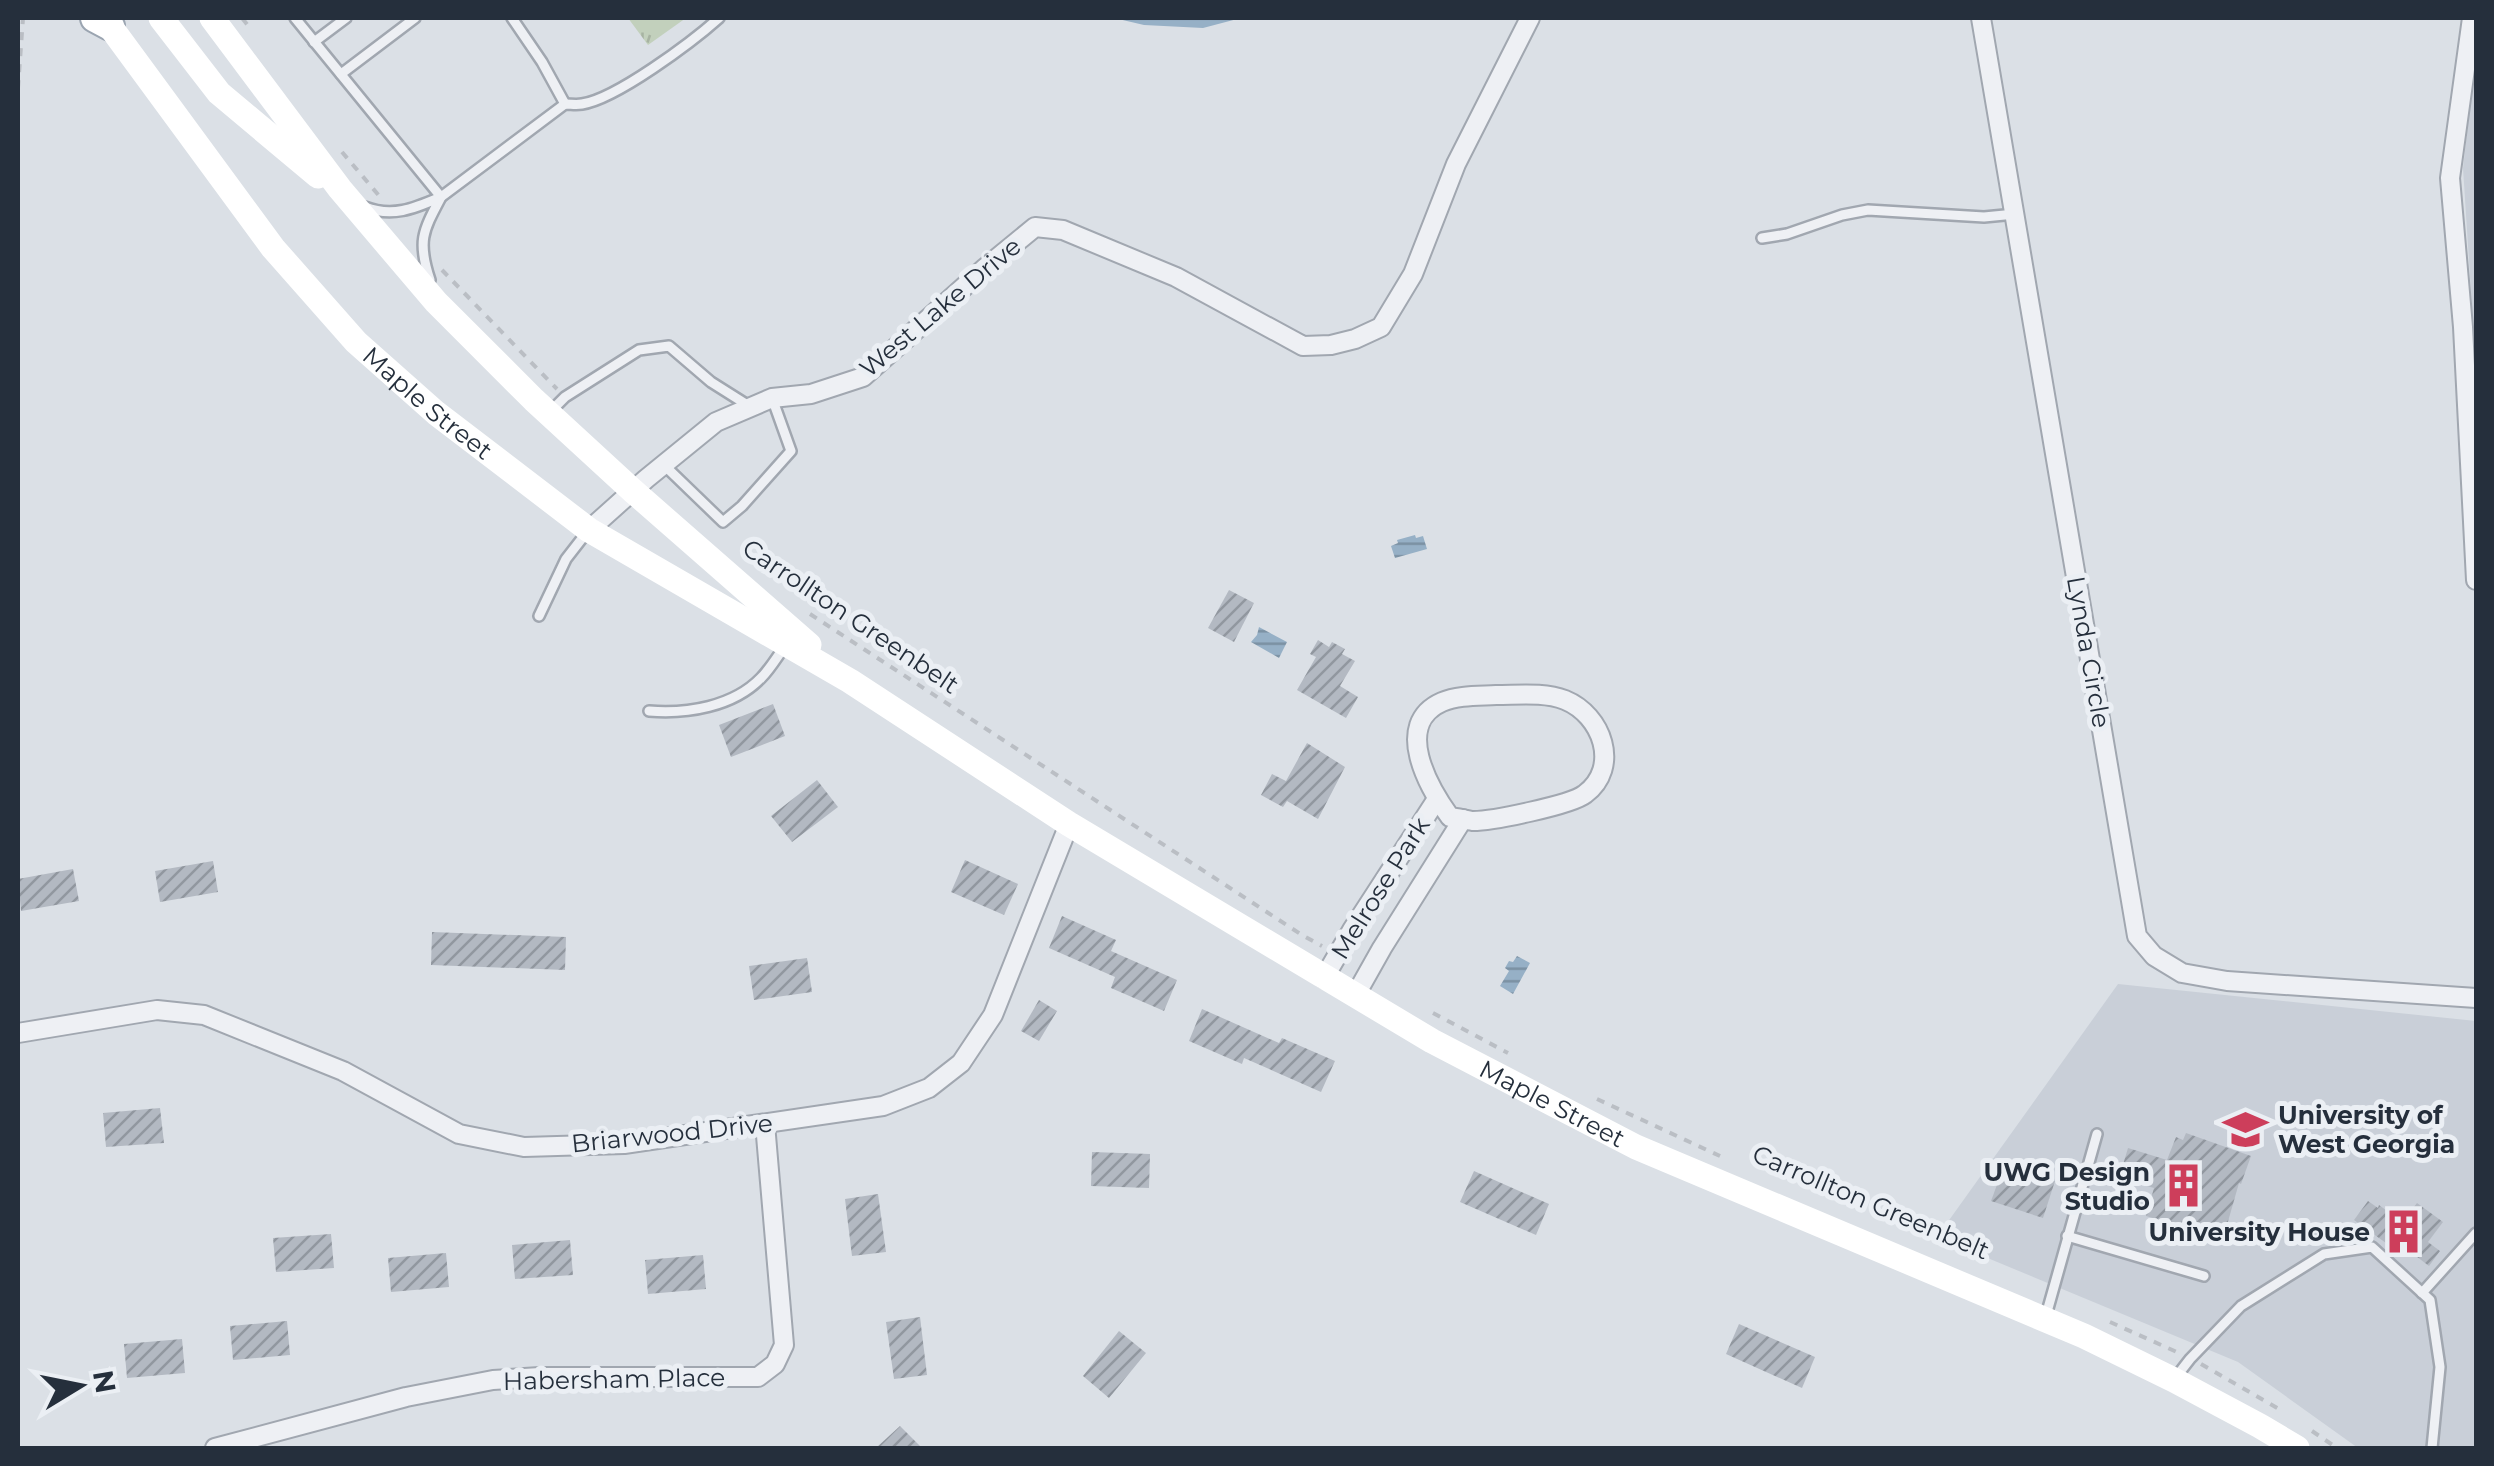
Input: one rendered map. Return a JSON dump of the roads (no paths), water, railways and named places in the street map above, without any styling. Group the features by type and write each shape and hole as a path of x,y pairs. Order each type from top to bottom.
{"main road":[{"path":"161,18 228,103 345,195"},
{"name":"Maple Street","path":"212,18 345,195 436,302 557,405 633,491 850,681"},
{"name":"Maple Street","path":"103,20 274,248 356,342 436,412 589,530 850,681 1068,824 1432,1041 1636,1147 2045,1319 2260,1426 2303,1439"}],"street":[{"name":"West Lake Drive","path":"589,530 716,422 772,398 811,394 863,377 1035,226 1063,230 1176,276 1303,346 1356,339 1382,327 1413,274 1456,164 1530,18"},
{"name":"Lynda Circle","path":"1981,18 2138,936 2154,956 2182,973 2226,980 2476,998"},
{"path":"2472,18 2450,178 2463,327 2476,580"},
{"path":"1549,695 1580,708 1591,718 1600,735 1605,761 1602,775 1582,796 1554,806 1476,821 1463,819 1450,817 1437,799 1416,743 1417,730 1430,709 1458,697 1549,695"},
{"name":"Melrose Park","path":"1324,978 1437,799"},
{"name":"Melrose Park","path":"1355,996 1463,819"},
{"name":"Briarwood Drive","path":"18,1033 158,1010 204,1016 343,1071 458,1134 524,1147 624,1144 884,1106 929,1088 961,1063 993,1015 1068,824"},
{"name":"Habersham Place","path":"215,1448 406,1397 493,1380 540,1376 758,1377 775,1364 784,1345 765,1124"}],"lane":[{"path":"295,18 441,197"},
{"path":"314,42 346,18"},
{"path":"341,74 414,18"},
{"path":"512,18 566,104"},
{"path":"345,195 375,211 395,213 441,197 566,104 584,104 622,88 719,18"},
{"path":"436,302 424,262 422,233 441,197"},
{"path":"1762,238 1868,210 1984,217 2014,214"},
{"path":"557,405 639,350 669,346 711,382 752,407"},
{"path":"664,465 723,522 791,451 772,398"},
{"path":"539,616 566,559 589,530"},
{"path":"649,711 677,713 739,695 760,678 786,644"},
{"path":"2045,1319 2097,1134"},
{"path":"2422,1293 2476,1233"},
{"path":"2068,1236 2204,1276"},
{"path":"2174,1380 2241,1306 2324,1254 2372,1246 2430,1300 2440,1368 2432,1448"}],"water":[{"path":"1114,18 1241,18 1203,28 1144,25"},
{"path":"1415,535 1423,536 1427,549 1395,558 1391,546"},
{"path":"1259,627 1287,642 1279,658 1251,642"},
{"path":"1517,956 1530,963 1513,994 1500,986 1509,971 1505,968"}],"place":[{"name":"University of West Georgia","path":"2245,1129"},
{"name":"UWG Design Studio","path":"2183,1186"},
{"name":"University House","path":"2403,1232"}]}
